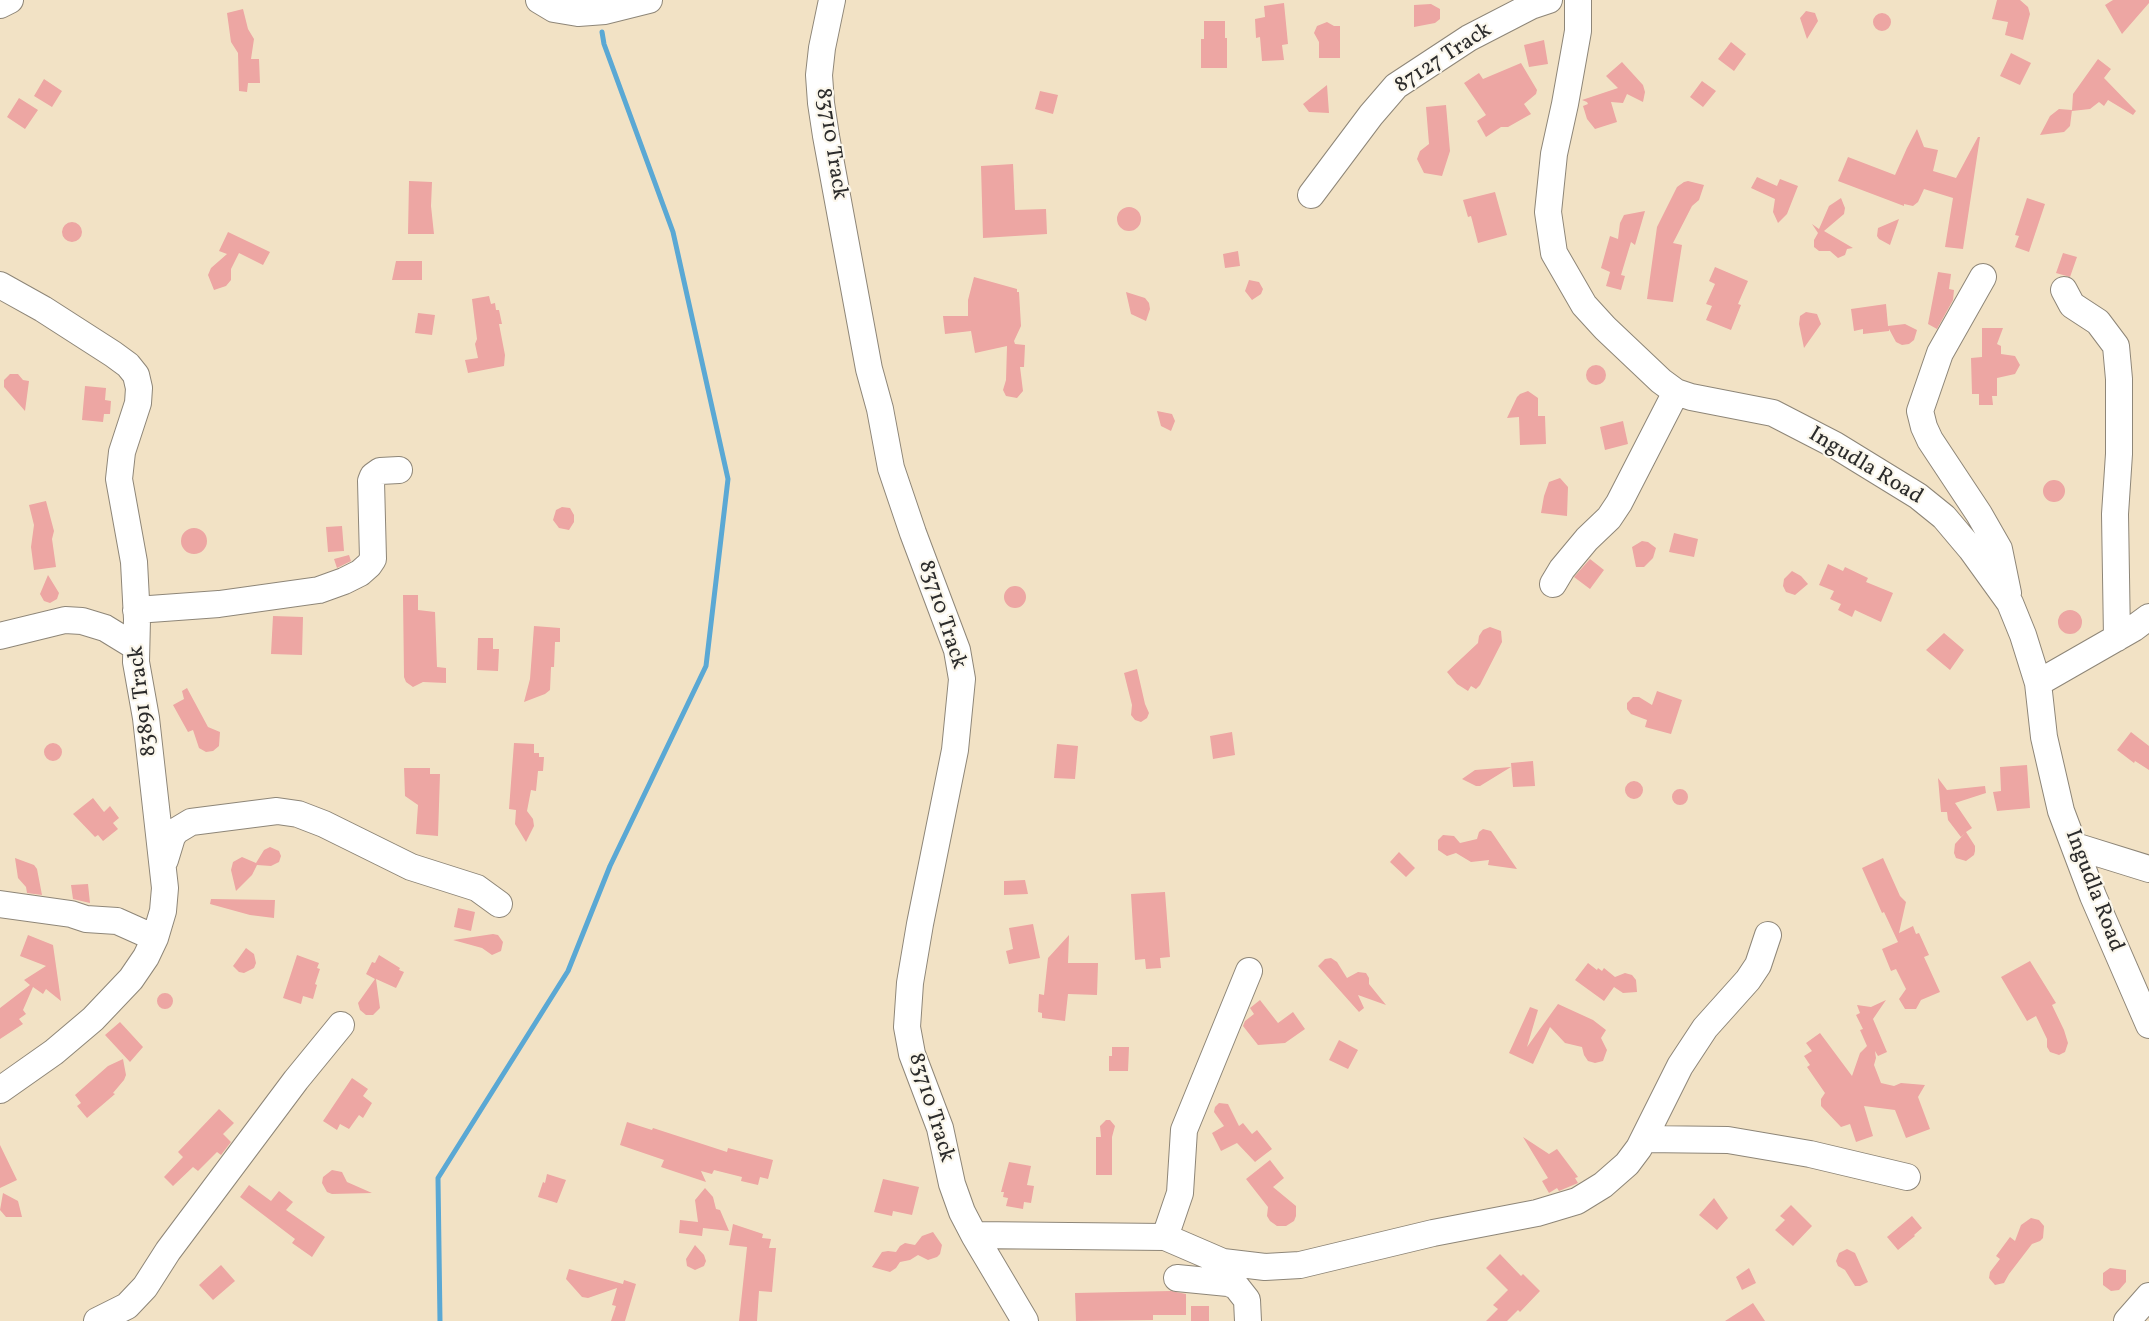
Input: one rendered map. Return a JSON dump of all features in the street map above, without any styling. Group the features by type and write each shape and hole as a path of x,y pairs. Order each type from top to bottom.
{"street":[{"path":"0,5 9,0"},
{"path":"539,0 554,9 578,13 605,12 649,0"},
{"name":"83710 Track","path":"831,0 819,75 821,103 869,369 880,409 891,468 957,650 962,679 955,750 920,924 910,983 907,1027 912,1054 940,1128 952,1184 974,1236 1025,1321"},
{"name":"87127 Track","path":"1311,195 1371,115 1396,86 1469,38 1531,6 1549,0"},
{"name":"Ingudla Road","path":"1578,0 1578,31 1554,154 1550,189 1548,212 1554,254 1584,305 1629,351 1676,392 1773,413 1835,445 1910,491 1944,517 1957,532 2010,603 2023,635 2038,683 2044,737 2061,811 2128,980 2149,1025"},
{"path":"1983,277 1940,353 1920,411 1930,440 1979,514 1999,549 2010,603"},
{"name":"83891 Track","path":"0,285 43,309 128,365 136,375 140,388 138,403 122,452 119,479 134,562 136,662 147,718 165,888 163,911 155,938 146,957 131,979 93,1019 54,1052 0,1090"},
{"path":"2064,290 2072,305 2098,322 2116,346 2119,379 2119,454 2115,514 2117,638"},
{"path":"1553,584 1562,569 1587,539 1609,518 1619,503 1676,392"},
{"path":"136,610 219,604 319,590 360,573 373,559 371,481 380,471 399,470"},
{"path":"2038,683 2149,617"},
{"path":"0,636 65,620 82,621 105,628 136,647"},
{"path":"164,867 172,837 183,826 191,822 278,811 298,814 324,824 411,867 477,888 499,904"},
{"path":"2075,846 2149,869"},
{"path":"0,904 86,919 117,921 155,938"},
{"path":"974,1236 1165,1238 1223,1262 1265,1268 1300,1265 1433,1233 1537,1214 1577,1201 1603,1185 1639,1148 1680,1066 1705,1028 1748,980 1758,965 1768,935"},
{"path":"1165,1238 1180,1193 1184,1130 1249,971"},
{"path":"97,1321 127,1306 145,1287 175,1242 296,1080 341,1025"},
{"path":"1644,1139 1728,1140 1810,1154 1907,1177"},
{"path":"1177,1278 1236,1286 1247,1300 1248,1321"},
{"path":"2130,1320 2149,1296"}],"building":[{"path":"1997,0 2020,0 2028,7 2030,14 2023,40 2005,35 2008,22 1992,19"},
{"path":"2113,0 2149,0 2149,3 2122,34 2105,5"},
{"path":"1284,3 1288,44 1282,45 1284,60 1262,61 1260,37 1256,38 1255,19 1265,17 1264,6"},
{"path":"1431,4 1440,9 1440,19 1435,23 1414,27 1414,5"},
{"path":"243,9 248,29 254,39 251,59 259,59 260,83 248,83 247,92 239,91 238,53 231,42 227,13"},
{"path":"1806,11 1815,13 1818,21 1807,39 1800,18"},
{"path":"1882,13 1888,16 1891,22 1888,28 1882,31 1876,28 1873,22 1876,16"},
{"path":"1204,21 1225,21 1227,68 1201,68 1201,39 1204,39"},
{"path":"1327,22 1340,26 1340,58 1319,58 1319,42 1314,33 1317,26"},
{"path":"1544,40 1548,64 1529,67 1524,45"},
{"path":"1731,42 1746,54 1734,71 1718,59"},
{"path":"2011,53 2031,63 2020,85 2000,76"},
{"path":"2098,59 2111,69 2104,78 2136,111 2133,115 2108,100 2104,106 2099,102 2090,109 2072,111 2073,94"},
{"path":"1622,62 1643,85 1645,92 1643,102 1627,94 1623,103 1611,102 1617,122 1595,129 1587,119 1583,106 1588,104 1582,100 1618,88 1606,76"},
{"path":"1521,63 1537,90 1536,94 1524,104 1531,114 1508,127 1501,127 1486,137 1477,121 1486,115 1464,83 1479,73 1483,79"},
{"path":"44,79 62,91 52,107 34,96"},
{"path":"1702,81 1716,91 1703,107 1690,97"},
{"path":"1327,85 1329,113 1309,112 1303,104"},
{"path":"1040,91 1058,95 1053,114 1035,109"},
{"path":"19,98 38,110 25,129 7,117"},
{"path":"1446,105 1450,151 1442,176 1424,173 1417,159 1420,151 1429,144 1426,107"},
{"path":"2059,109 2072,110 2070,126 2064,132 2040,135 2050,116"},
{"path":"1917,129 1924,147 1938,150 1933,171 1956,178 1980,137 1963,249 1945,247 1953,198 1924,189 1918,202 1913,206 1904,204 1904,206 1838,181 1848,157 1895,175"},
{"path":"1013,164 1015,210 1046,209 1047,234 983,238 981,166"},
{"path":"1757,177 1777,186 1780,179 1798,186 1787,214 1778,223 1773,212 1775,199 1751,188"},
{"path":"409,181 432,182 431,206 434,234 408,234"},
{"path":"1688,181 1704,185 1699,200 1692,206 1673,243 1682,245 1673,302 1647,299 1657,227 1677,187"},
{"path":"1495,192 1507,235 1478,243 1471,216 1468,217 1463,200"},
{"path":"1841,198 1845,208 1844,214 1824,231 1853,248 1847,249 1845,255 1838,258 1830,251 1819,251 1814,247 1814,240 1818,233 1812,224 1819,229 1829,206"},
{"path":"2027,198 2045,204 2029,252 2015,247 2019,236 2015,235"},
{"path":"1129,207 1134,208 1140,214 1140,224 1134,230 1129,231 1124,230 1118,224 1117,219 1118,214 1124,208"},
{"path":"1645,211 1635,245 1631,242 1621,275 1625,276 1621,290 1606,286 1610,272 1601,268 1610,236 1618,239 1620,223 1624,215"},
{"path":"1899,219 1890,245 1879,239 1878,228"},
{"path":"72,222 79,225 82,232 79,239 72,242 65,239 62,232 65,225"},
{"path":"228,232 270,252 263,265 239,253 231,269 231,280 226,286 214,290 208,275 211,268 227,254 219,251"},
{"path":"1238,251 1240,266 1225,268 1223,254"},
{"path":"2063,253 2077,257 2070,277 2056,273"},
{"path":"396,261 422,261 422,280 392,280"},
{"path":"1715,267 1748,281 1738,304 1741,305 1731,330 1706,320 1712,306 1706,304 1715,284 1709,281"},
{"path":"1938,272 1951,274 1949,289 1954,290 1953,300 1937,329 1928,324"},
{"path":"974,277 1017,289 1019,292 1021,326 1014,341 1015,344 1025,345 1024,367 1020,367 1023,391 1017,398 1006,396 1003,390 1006,380 1007,346 975,353 971,331 945,334 943,316 968,316 968,300"},
{"path":"1249,280 1259,282 1263,289 1261,294 1252,300 1245,291"},
{"path":"1126,292 1145,298 1149,303 1150,309 1146,321 1131,314"},
{"path":"489,296 491,304 495,303 496,310 499,310 502,324 499,324 505,355 504,366 468,373 465,360 478,358 472,299"},
{"path":"1886,304 1888,326 1905,324 1917,330 1914,340 1909,344 1902,345 1896,342 1889,329 1889,331 1863,334 1863,329 1854,331 1851,309"},
{"path":"1806,312 1817,314 1821,324 1804,348 1799,324 1800,316"},
{"path":"418,313 435,315 432,335 415,333"},
{"path":"1982,328 2003,328 1997,344 2001,346 2001,354 2015,356 2020,365 2015,374 1997,378 1997,396 1992,396 1993,405 1979,405 1979,394 1972,394 1971,358 1982,357"},
{"path":"1596,365 1603,368 1606,375 1603,382 1596,385 1589,382 1586,375 1589,368"},
{"path":"10,374 18,374 23,380 29,381 25,411 4,387 4,380"},
{"path":"85,386 106,388 105,400 111,401 110,414 104,414 103,422 82,420"},
{"path":"1528,391 1538,398 1538,416 1545,416 1546,444 1520,445 1519,417 1507,418 1517,397"},
{"path":"1157,411 1172,414 1175,421 1171,431 1161,426"},
{"path":"1623,421 1628,444 1605,450 1600,427"},
{"path":"1560,478 1568,487 1567,516 1541,513 1549,482"},
{"path":"2050,480 2058,480 2065,487 2065,495 2058,502 2050,502 2043,495 2043,487"},
{"path":"46,501 54,531 52,539 56,567 34,570 31,547 34,525 29,505"},
{"path":"562,507 570,508 574,515 574,522 569,530 559,528 553,520 556,510"},
{"path":"342,526 344,551 328,552 326,527"},
{"path":"194,528 203,532 207,541 203,550 194,554 185,550 181,541 185,532"},
{"path":"1674,533 1698,539 1694,557 1669,552"},
{"path":"1642,541 1656,548 1653,558 1644,567 1636,567 1632,547"},
{"path":"349,555 351,561 337,568 334,559"},
{"path":"1590,559 1604,570 1590,589 1574,577"},
{"path":"1828,564 1843,571 1845,567 1868,578 1866,582 1893,593 1881,622 1855,610 1852,617 1838,610 1841,604 1830,599 1834,591 1819,585"},
{"path":"1792,571 1808,584 1795,595 1786,592 1783,586 1784,579"},
{"path":"48,575 59,593 57,599 50,603 44,601 40,594"},
{"path":"1015,586 1023,589 1026,597 1023,605 1015,608 1007,605 1004,597 1007,589"},
{"path":"403,595 418,595 418,610 435,612 437,667 446,668 446,683 423,682 413,687 406,682 404,677"},
{"path":"2070,610 2078,614 2082,622 2078,630 2070,634 2062,630 2058,622 2062,614"},
{"path":"273,616 303,617 302,655 271,654"},
{"path":"534,626 560,628 560,642 555,642 550,690 524,702 530,679"},
{"path":"1490,627 1501,631 1502,642 1480,685 1476,689 1471,686 1468,691 1457,684 1447,672 1478,643 1483,630"},
{"path":"1944,633 1964,650 1950,670 1926,650"},
{"path":"478,638 493,638 493,649 499,649 498,671 477,670"},
{"path":"1137,669 1149,713 1147,718 1141,722 1135,720 1131,715 1132,705 1124,673"},
{"path":"187,688 208,727 220,732 219,746 213,751 206,752 199,748 193,730 188,732 173,705 184,699 182,691"},
{"path":"1657,691 1682,700 1671,734 1645,727 1647,720 1631,714 1627,709 1627,703 1633,697 1639,697 1652,705"},
{"path":"1232,732 1235,755 1213,759 1210,736"},
{"path":"2131,732 2149,746 2149,770 2135,761 2134,763 2117,750"},
{"path":"49,743 57,743 62,748 60,759 49,761 44,756 44,748"},
{"path":"514,743 534,744 534,753 539,753 539,757 544,757 543,771 538,771 536,791 531,790 527,811 533,819 534,826 526,842 515,824 516,810 509,809"},
{"path":"1057,744 1078,746 1075,779 1054,778"},
{"path":"1533,761 1535,786 1513,787 1511,763"},
{"path":"2027,765 2030,808 1997,811 1993,792 2001,791 2000,767"},
{"path":"1511,767 1480,786 1462,779 1475,770"},
{"path":"404,768 430,768 430,774 440,774 438,836 416,834 418,805 405,796"},
{"path":"1938,778 1947,790 1985,786 1986,793 1955,803 1972,828 1966,832 1975,846 1975,851 1974,855 1966,861 1956,858 1954,853 1955,844 1965,833 1961,837 1948,820 1947,812 1941,812"},
{"path":"1630,781 1638,781 1643,786 1641,797 1630,799 1625,794 1625,786"},
{"path":"1680,789 1688,797 1680,805 1672,797"},
{"path":"93,798 104,812 110,806 119,818 113,823 118,829 103,841 98,835 95,837 73,814"},
{"path":"1483,829 1491,831 1517,869 1488,865 1489,860 1471,862 1456,853 1447,856 1438,850 1438,840 1443,835 1454,836 1460,843 1477,839 1479,832"},
{"path":"270,847 279,851 281,856 279,862 271,866 257,865 252,875 236,891 231,870 233,862 242,857 256,863 264,850"},
{"path":"1399,852 1415,868 1406,877 1390,862"},
{"path":"15,858 34,865 37,869 42,895 27,893 26,887 18,878"},
{"path":"1883,858 1900,896 1906,902 1899,933 1913,926 1916,934 1919,933 1929,955 1924,957 1940,992 1921,1000 1916,1009 1905,1009 1899,999 1906,989 1896,969 1891,971 1882,949 1898,942 1862,868"},
{"path":"1025,880 1028,894 1004,895 1004,881"},
{"path":"88,884 90,903 73,899 71,885"},
{"path":"1165,892 1170,957 1160,958 1161,968 1146,969 1145,959 1135,960 1131,894"},
{"path":"211,899 275,900 274,918 250,915 210,904"},
{"path":"458,908 475,912 471,931 454,927"},
{"path":"1033,924 1040,958 1009,964 1006,951 1013,949 1009,928"},
{"path":"28,935 53,945 61,1001 46,989 43,994 33,987 23,1010 26,1014 19,1019 23,1024 0,1039 0,1008 30,985 24,980 46,966 20,956"},
{"path":"498,935 503,942 501,951 492,955 482,948 453,940"},
{"path":"1069,935 1068,963 1098,963 1097,995 1068,994 1065,1021 1042,1018 1042,1013 1038,1012 1039,994 1044,995 1048,958"},
{"path":"246,948 254,954 256,963 254,968 244,973 239,972 233,966"},
{"path":"297,955 319,963 317,968 320,969 313,999 303,996 301,1004 283,998"},
{"path":"379,955 404,972 396,988 376,979 380,1008 373,1015 366,1015 360,1010 358,1003 375,979 366,974 372,962 375,963"},
{"path":"1331,958 1337,962 1347,978 1358,972 1366,973 1369,984 1386,1005 1358,995 1364,1008 1359,1012 1318,966 1325,959"},
{"path":"2030,961 2056,1003 2052,1005 2068,1043 2065,1052 2059,1055 2050,1052 2047,1039 2036,1016 2027,1021 2001,977"},
{"path":"1588,963 1597,970 1598,968 1602,971 1604,968 1615,977 1625,973 1632,975 1636,980 1637,992 1623,993 1614,987 1604,1001 1575,980"},
{"path":"165,993 171,995 173,1001 171,1007 165,1009 159,1007 157,1001 159,995"},
{"path":"1260,1000 1278,1023 1293,1012 1305,1029 1285,1043 1258,1045 1243,1026 1245,1021 1254,1014 1250,1008"},
{"path":"1886,1000 1873,1019 1887,1052 1878,1056 1875,1051 1874,1065 1881,1083 1894,1086 1901,1083 1925,1085 1918,1097 1930,1129 1906,1138 1895,1110 1864,1106 1873,1136 1856,1142 1850,1124 1841,1127 1821,1106 1821,1099 1825,1093 1807,1067 1810,1065 1804,1056 1812,1051 1806,1043 1820,1033 1852,1076 1860,1053 1867,1046 1860,1030 1863,1029 1856,1015 1860,1013 1857,1005 1871,1007"},
{"path":"1558,1004 1593,1020 1606,1030 1601,1038 1607,1050 1603,1061 1595,1063 1588,1061 1582,1047 1565,1043 1550,1027 1533,1064 1509,1053 1530,1007 1538,1010 1527,1047"},
{"path":"120,1022 143,1047 130,1062 105,1035"},
{"path":"1339,1040 1358,1050 1348,1069 1329,1060"},
{"path":"1112,1047 1129,1047 1128,1071 1109,1071 1109,1056 1112,1056"},
{"path":"123,1059 126,1075 124,1080 113,1093 115,1094 87,1118 77,1106 81,1103 75,1095 108,1066"},
{"path":"352,1078 368,1089 363,1096 372,1103 363,1118 359,1115 349,1129 340,1124 337,1130 323,1121"},
{"path":"1219,1103 1228,1104 1239,1126 1243,1123 1252,1134 1257,1130 1272,1149 1255,1162 1237,1143 1221,1151 1212,1133 1224,1126 1214,1112"},
{"path":"219,1109 234,1123 223,1134 231,1142 221,1155 217,1152 198,1171 193,1167 173,1186 164,1177 183,1157 178,1152"},
{"path":"1106,1120 1110,1120 1115,1126 1112,1137 1112,1175 1096,1175 1096,1137 1101,1137 1100,1126"},
{"path":"627,1122 727,1152 728,1148 773,1160 768,1179 760,1177 758,1185 741,1181 742,1177 714,1170 712,1174 701,1171 706,1182 661,1167 664,1160 620,1145"},
{"path":"1523,1137 1549,1154 1557,1149 1578,1177 1575,1178 1578,1183 1559,1191 1557,1188 1549,1193 1542,1181 1548,1178"},
{"path":"0,1145 17,1180 0,1188"},
{"path":"1270,1160 1284,1178 1273,1187 1296,1206 1294,1221 1286,1226 1277,1226 1270,1221 1267,1216 1268,1207 1246,1179"},
{"path":"1009,1162 1031,1166 1027,1185 1034,1186 1031,1203 1024,1202 1023,1209 1006,1206 1008,1198 1003,1197 1004,1192 1001,1192"},
{"path":"332,1170 342,1172 347,1182 372,1193 332,1194 327,1192 322,1183 323,1177"},
{"path":"547,1174 566,1180 557,1203 538,1197"},
{"path":"883,1179 919,1187 912,1215 893,1211 892,1216 874,1212"},
{"path":"249,1185 271,1201 279,1191 293,1202 286,1210 325,1237 312,1257 292,1243 295,1239 240,1197"},
{"path":"705,1188 713,1197 716,1209 720,1210 729,1231 703,1228 702,1236 679,1233 680,1220 698,1222 695,1200"},
{"path":"3,1193 18,1201 22,1217 6,1217 0,1210"},
{"path":"1714,1198 1728,1218 1717,1230 1699,1215"},
{"path":"1791,1205 1812,1226 1793,1246 1775,1230 1785,1220 1780,1216"},
{"path":"1912,1216 1922,1228 1898,1250 1887,1237"},
{"path":"2031,1218 2039,1220 2044,1226 2043,1238 2032,1244 2004,1283 1995,1285 1989,1278 1990,1272 2000,1259 1996,1256 2010,1237 2015,1241 2021,1225"},
{"path":"733,1224 763,1234 762,1238 771,1239 769,1248 776,1248 772,1292 759,1291 757,1321 739,1321 747,1247 729,1245"},
{"path":"933,1232 942,1245 937,1257 928,1260 918,1255 900,1262 890,1272 872,1267 882,1252 896,1252 905,1243 915,1245 922,1236"},
{"path":"695,1245 706,1261 704,1266 695,1270 687,1266 686,1259"},
{"path":"1847,1249 1855,1253 1868,1282 1860,1286 1855,1286 1836,1261 1839,1253"},
{"path":"1500,1254 1521,1276 1523,1274 1540,1291 1520,1312 1518,1310 1507,1321 1486,1321 1498,1309 1493,1305 1508,1290 1486,1268"},
{"path":"221,1265 235,1281 213,1300 199,1285"},
{"path":"1749,1268 1756,1283 1742,1290 1736,1277"},
{"path":"2110,1268 2126,1270 2126,1282 2119,1290 2111,1291 2103,1285 2103,1273"},
{"path":"569,1269 623,1284 624,1280 636,1284 625,1321 611,1321 616,1306 612,1305 617,1288 588,1298 582,1297 566,1279"},
{"path":"1171,1291 1186,1294 1186,1315 1153,1315 1153,1320 1076,1321 1075,1293"},
{"path":"1753,1303 1765,1321 1725,1321"},
{"path":"1191,1306 1209,1306 1209,1321 1191,1321"}],"waterway":[{"path":"440,1321 438,1178 568,971 610,866 706,666 728,479 673,232 604,44 602,32"}]}
